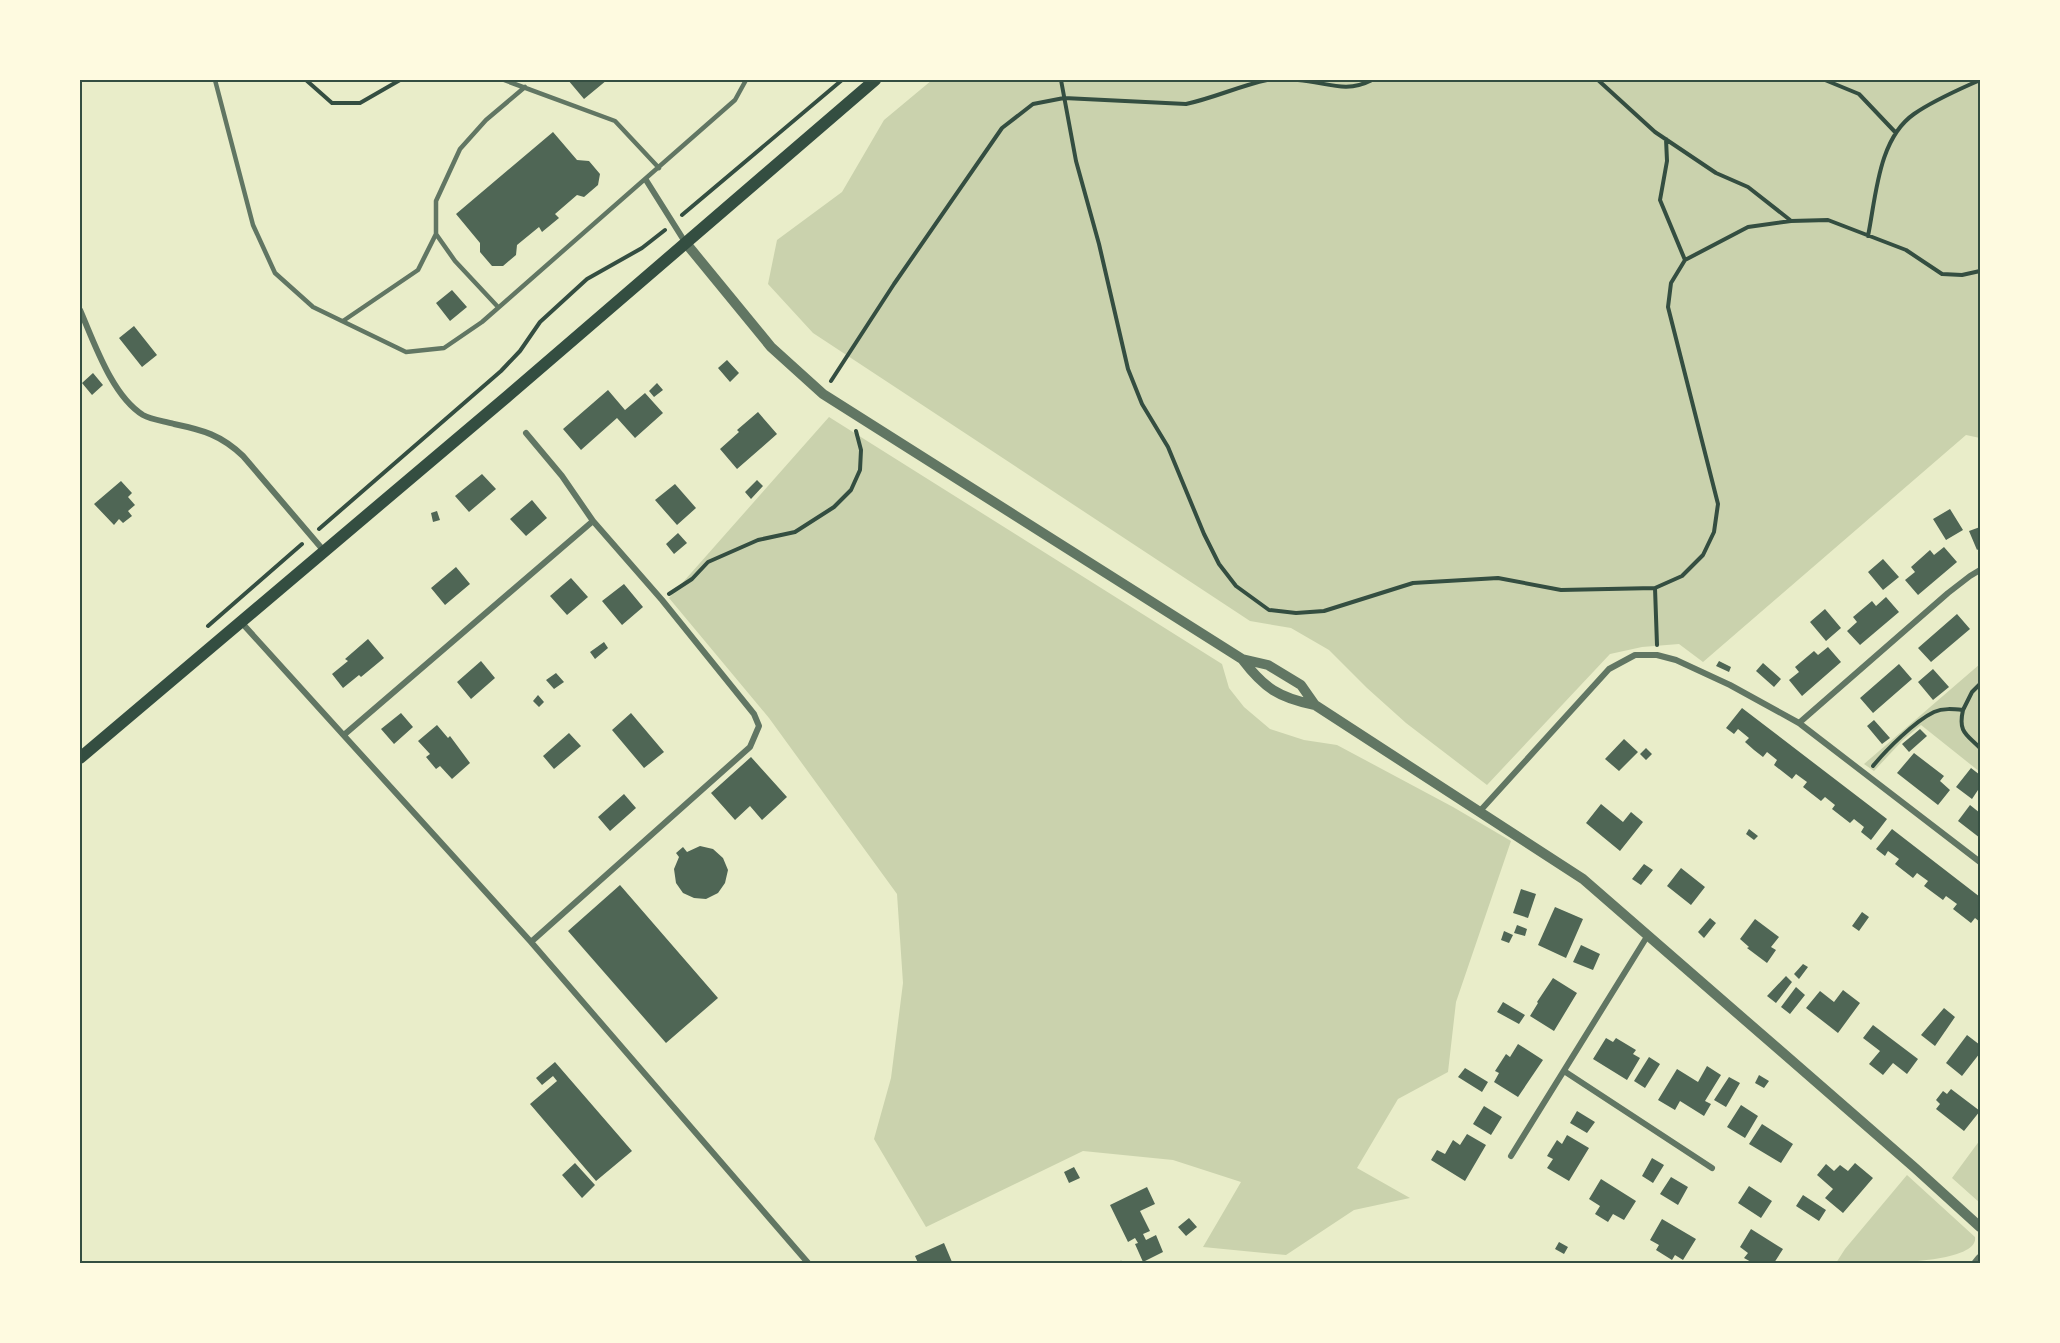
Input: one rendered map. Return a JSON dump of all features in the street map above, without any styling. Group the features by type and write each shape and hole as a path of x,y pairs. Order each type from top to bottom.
{"main road":[{"path":"80,758 874,80"}],"street":[{"path":"646,180 685,242 771,347 823,394 1242,659 1268,665 1301,685 1315,705"},
{"path":"80,310 114,381 133,406 144,415 213,434 230,444 243,456 324,551"},
{"path":"526,433 562,476 593,521 662,600 754,714 759,726 750,747 531,942"},
{"path":"345,735 593,521"},
{"path":"1800,723 1948,593 1980,570"},
{"path":"241,622 531,942 809,1263"},
{"path":"1480,811 1609,669 1635,655 1657,655 1677,660 1800,723 1980,862"},
{"path":"1242,659 1258,680 1289,700 1315,705 1582,879 1648,934 1980,1227"},
{"path":"1511,1156 1648,934"},
{"path":"1564,1071 1712,1168"},
{"path":"1976,1263 1980,1259"}],"lane":[{"path":"214,80 253,225 275,273 314,307 406,352 444,348 482,322 735,100 746,80"},
{"path":"504,80 615,121 660,168"},
{"path":"343,321 418,270 436,234 436,201 460,149 486,120 525,87"},
{"path":"436,234 455,261 498,307"}],"path":[{"path":"306,80 332,103 360,102 400,80"},
{"path":"204,630 501,371 520,351 540,322 587,279 642,248 673,224 842,80"},
{"path":"1061,80 1076,161 1099,244 1128,369 1142,404 1168,447 1219,564 1236,586 1269,610 1296,613 1324,611 1413,583 1498,578 1561,590 1655,588 1682,576 1702,555 1714,532 1718,504 1668,307 1671,283 1685,260 1748,227 1791,221 1828,220 1906,250 1942,274 1962,275 1980,271"},
{"path":"823,394 894,284 1002,128 1033,104 1064,98 1186,104 1205,100 1244,85 1268,80"},
{"path":"1299,80 1318,81 1345,88 1359,86 1372,80"},
{"path":"1598,80 1655,132 1716,173 1748,187 1791,221"},
{"path":"1825,80 1859,94 1896,134"},
{"path":"1869,236 1879,171 1896,134 1913,115 1980,80"},
{"path":"1666,138 1667,161 1660,200 1685,260"},
{"path":"662,600 677,587 692,579 708,562 758,540 795,532 834,507 851,489 860,470 861,450 852,414"},
{"path":"1655,588 1657,655"},
{"path":"1980,684 1971,692 1960,720 1969,738 1980,748"},
{"path":"1866,774 1894,743 1927,716 1940,710 1963,710"}],"green space":[{"path":"932,80 1980,80 1980,438 1966,435 1703,662 1679,644 1642,647 1610,654 1487,785 1406,723 1329,650 1291,628 1250,621 813,333 768,284 777,240 842,192 884,120"},
{"path":"829,417 1222,664 1229,688 1244,707 1270,729 1304,740 1337,745 1511,841 1456,1002 1448,1072 1398,1099 1357,1168 1410,1198 1354,1210 1286,1255 1203,1247 1241,1182 1173,1160 1083,1151 926,1227 874,1139 891,1078 903,983 897,894 769,718 669,598"},
{"path":"1980,664 1980,772 1921,725 1902,741 1874,771 1864,764"},
{"path":"1980,1140 1980,1203 1952,1178"},
{"path":"1907,1175 1975,1237 1971,1246 1958,1253 1939,1258 1891,1263 1836,1263 1845,1249"}],"building":[{"path":"568,80 607,80 584,99"},
{"path":"553,132 577,160 589,161 600,174 598,185 584,197 577,195 555,214 559,218 542,232 539,227 517,245 516,255 503,266 492,266 480,252 480,243 456,214"},
{"path":"452,290 467,307 450,321 436,303"},
{"path":"134,326 157,355 142,367 119,338"},
{"path":"727,360 739,373 730,382 718,368"},
{"path":"93,373 103,385 92,395 82,383"},
{"path":"657,383 663,390 654,397 649,391"},
{"path":"608,390 625,410 645,393 663,413 635,438 617,418 581,450 563,429"},
{"path":"758,412 777,434 737,469 720,449"},
{"path":"482,474 496,489 469,512 455,496"},
{"path":"757,480 763,486 751,499 745,492"},
{"path":"121,481 132,493 128,497 135,505 128,511 132,516 123,523 119,519 114,525 94,504"},
{"path":"675,484 696,508 677,525 655,500"},
{"path":"532,500 547,518 526,536 510,519"},
{"path":"1950,509 1963,530 1946,540 1933,519"},
{"path":"437,511 440,520 433,522 431,513"},
{"path":"1980,527 1980,548 1977,550 1969,531"},
{"path":"678,533 687,543 674,554 666,544"},
{"path":"1944,547 1957,562 1918,595 1905,580 1915,572 1911,567 1930,550 1934,555"},
{"path":"1883,559 1899,577 1883,590 1868,572"},
{"path":"456,567 470,584 445,605 431,588"},
{"path":"571,578 588,597 567,615 550,596"},
{"path":"624,584 643,607 622,625 602,601"},
{"path":"1886,597 1899,612 1860,645 1847,631 1857,622 1853,617 1872,601 1876,606"},
{"path":"1825,609 1841,628 1826,641 1810,622"},
{"path":"1957,614 1970,629 1931,662 1918,648"},
{"path":"368,639 384,658 343,688 332,674 348,661 345,659"},
{"path":"604,642 608,648 595,659 590,652"},
{"path":"1828,647 1841,662 1802,696 1789,680 1799,672 1795,667 1814,651 1818,655"},
{"path":"481,661 495,678 471,699 457,682"},
{"path":"1719,661 1731,667 1729,672 1716,666"},
{"path":"1763,663 1781,679 1774,687 1756,671"},
{"path":"1899,664 1912,679 1873,713 1860,698"},
{"path":"1933,669 1949,687 1933,700 1918,682"},
{"path":"556,673 564,682 554,689 546,680"},
{"path":"538,695 544,702 539,707 533,701"},
{"path":"1742,708 1887,819 1871,840 1861,832 1864,827 1854,819 1850,823 1832,809 1835,805 1825,797 1821,801 1803,787 1807,782 1796,774 1792,779 1774,765 1777,760 1767,752 1763,757 1745,742 1749,738 1738,729 1734,734 1726,728"},
{"path":"401,713 413,727 394,744 381,729"},
{"path":"631,713 664,752 644,768 612,730"},
{"path":"1874,720 1890,738 1882,744 1867,726"},
{"path":"437,725 448,738 450,736 470,763 452,779 440,766 436,769 426,757 430,754 418,741"},
{"path":"1920,729 1927,736 1909,752 1902,744"},
{"path":"569,733 581,746 554,769 543,756"},
{"path":"1624,739 1638,752 1619,771 1605,759"},
{"path":"1646,748 1652,754 1646,760 1640,754"},
{"path":"1914,753 1944,776 1940,781 1950,790 1938,805 1897,773"},
{"path":"751,757 787,797 762,820 750,806 735,820 711,793"},
{"path":"1971,768 1980,775 1980,787 1972,799 1956,787"},
{"path":"624,794 636,808 610,831 598,817"},
{"path":"1601,804 1623,822 1631,812 1643,822 1620,851 1586,823"},
{"path":"1970,805 1980,813 1980,838 1958,821"},
{"path":"1749,829 1758,836 1754,840 1746,834"},
{"path":"1892,829 1980,897 1980,922 1975,918 1971,923 1953,909 1957,904 1946,896 1943,900 1924,886 1928,881 1917,873 1913,878 1895,864 1899,859 1888,851 1885,856 1876,849"},
{"path":"700,846 713,849 723,858 728,870 725,883 718,893 706,899 694,898 683,893 676,883 674,869 679,857 676,853 683,847 687,852"},
{"path":"1644,864 1653,870 1641,885 1632,879"},
{"path":"1681,868 1705,887 1691,905 1667,886"},
{"path":"620,885 718,998 666,1043 568,931"},
{"path":"1521,889 1536,894 1528,918 1513,913"},
{"path":"1555,907 1583,919 1566,958 1538,945"},
{"path":"1862,912 1869,917 1859,931 1852,926"},
{"path":"1710,918 1716,923 1704,938 1698,932"},
{"path":"1755,919 1779,937 1771,947 1776,950 1767,963 1747,948 1749,947 1740,939"},
{"path":"1517,925 1527,929 1525,936 1514,933"},
{"path":"1504,931 1513,935 1509,943 1501,940"},
{"path":"1581,945 1600,954 1593,970 1573,962"},
{"path":"1803,964 1808,967 1799,979 1794,974"},
{"path":"1786,976 1792,982 1776,1003 1767,996"},
{"path":"1553,978 1577,993 1554,1031 1530,1016"},
{"path":"1796,987 1805,995 1790,1014 1781,1007"},
{"path":"1843,990 1860,1003 1838,1033 1806,1008 1820,991 1834,1002"},
{"path":"1503,1002 1525,1015 1519,1024 1497,1012"},
{"path":"1944,1008 1955,1017 1935,1046 1921,1035"},
{"path":"1873,1025 1918,1059 1907,1074 1893,1063 1883,1075 1869,1064 1880,1051 1863,1038"},
{"path":"1967,1035 1980,1045 1980,1053 1962,1076 1946,1063"},
{"path":"1606,1038 1613,1042 1616,1038 1636,1050 1633,1054 1640,1058 1627,1080 1593,1059"},
{"path":"1518,1044 1543,1060 1518,1097 1494,1082 1499,1073 1495,1071 1506,1054 1510,1057"},
{"path":"1649,1057 1660,1064 1645,1088 1634,1081"},
{"path":"555,1062 632,1151 596,1181 530,1104 557,1081 553,1076 542,1085 536,1078"},
{"path":"1707,1066 1721,1075 1705,1101 1711,1104 1704,1116 1680,1101 1675,1110 1658,1100 1677,1069 1698,1082"},
{"path":"1465,1068 1488,1082 1482,1092 1458,1077"},
{"path":"1759,1075 1769,1081 1764,1088 1755,1083"},
{"path":"1729,1077 1740,1083 1726,1107 1714,1100"},
{"path":"1951,1089 1980,1111 1964,1131 1936,1109 1940,1104 1936,1100 1943,1091 1947,1094"},
{"path":"1741,1105 1758,1116 1745,1138 1727,1127"},
{"path":"1484,1106 1502,1117 1491,1135 1473,1124"},
{"path":"1577,1111 1595,1122 1587,1133 1570,1123"},
{"path":"1762,1124 1793,1144 1781,1163 1749,1144"},
{"path":"1467,1134 1486,1145 1465,1181 1431,1160 1437,1150 1445,1154 1453,1140 1460,1145"},
{"path":"1567,1135 1589,1148 1569,1181 1547,1168 1553,1159 1547,1156 1557,1140 1562,1144"},
{"path":"1652,1158 1664,1165 1653,1183 1642,1176"},
{"path":"575,1163 595,1185 582,1198 562,1175"},
{"path":"1855,1163 1873,1178 1843,1213 1825,1198 1833,1189 1817,1175 1826,1164 1834,1171 1840,1165 1848,1171"},
{"path":"1074,1167 1080,1178 1069,1183 1064,1172"},
{"path":"1671,1177 1688,1187 1678,1205 1660,1194"},
{"path":"1601,1179 1636,1201 1624,1220 1613,1214 1608,1222 1595,1214 1600,1206 1589,1199"},
{"path":"1749,1186 1772,1201 1761,1218 1738,1203"},
{"path":"1147,1187 1155,1204 1140,1211 1150,1231 1143,1234 1146,1240 1156,1235 1163,1252 1143,1262 1135,1244 1138,1243 1135,1238 1128,1242 1110,1205"},
{"path":"1803,1195 1826,1210 1819,1221 1796,1206"},
{"path":"1189,1218 1197,1227 1186,1236 1178,1227"},
{"path":"1662,1219 1696,1239 1683,1260 1675,1255 1672,1260 1656,1250 1659,1245 1650,1240"},
{"path":"1751,1229 1783,1249 1774,1263 1753,1263 1744,1258 1748,1253 1740,1247"},
{"path":"1559,1242 1568,1247 1564,1254 1555,1249"},
{"path":"944,1243 952,1262 918,1263 915,1256"}]}
